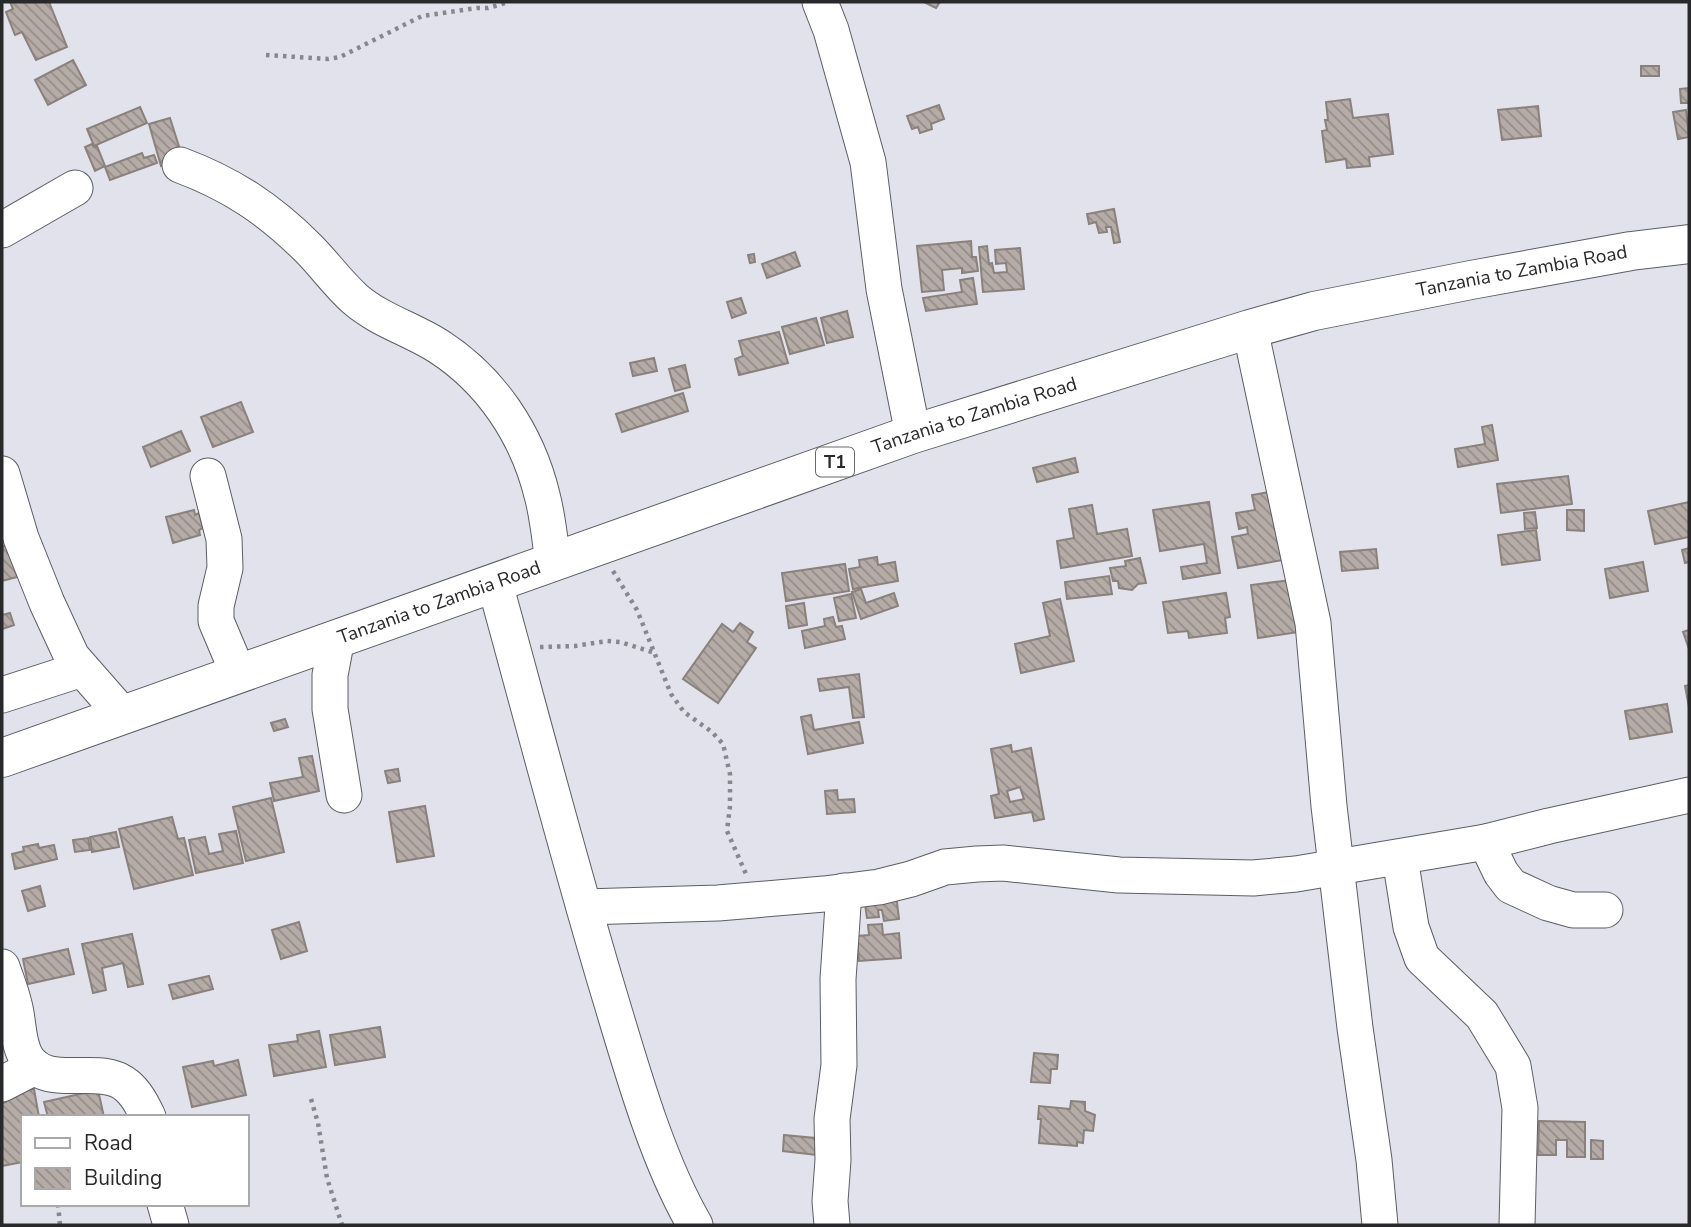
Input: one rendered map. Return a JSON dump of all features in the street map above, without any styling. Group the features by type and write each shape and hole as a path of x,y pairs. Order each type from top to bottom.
{"highway":[{"name":"Tanzania to Zambia Road","path":"2,758 913,434 1250,329 1314,311 1471,280 1631,251 1689,244"}],"street":[{"path":"820,2 831,30 868,162 884,289 913,434"},
{"path":"180,165 244,194 306,246 355,299 438,346 477,376 502,406 526,447 542,495 553,563"},
{"path":"2,230 75,188"},
{"path":"1250,329 1313,623 1329,806 1380,1225"},
{"path":"2,474 21,538 72,657 122,714"},
{"path":"208,476 224,539 225,568 216,607 216,621 238,673"},
{"path":"495,584 597,956 630,1064 679,1199 695,1225"},
{"path":"337,638 330,674 330,709 344,795"},
{"path":"2,695 82,669"},
{"path":"584,906 666,905 844,891 879,887 945,867 976,864 1003,863 1119,876 1253,878 1296,874 1486,842 1689,795"},
{"path":"1486,842 1501,873 1511,886 1548,903 1573,910 1605,911"},
{"path":"1400,858 1411,927 1422,958 1482,1015 1513,1066 1520,1108 1517,1225"},
{"path":"832,1225 832,1119 839,1065 838,979 844,891"},
{"path":"2,967 26,1058 45,1073 103,1076 118,1080 139,1098 147,1115"},
{"path":"2,1084 35,1067"},
{"path":"166,1206 171,1225"}],"path":[{"path":"266,55 328,60 340,57 422,16 488,8 509,2"},
{"path":"597,547 625,589 656,654 671,694 684,712 712,732 723,744 730,774 727,831 757,899"},
{"path":"513,652 607,641 620,642 656,654"},
{"path":"311,1099 327,1178 342,1225"},
{"path":"58,1206 60,1225"}],"building":[{"path":"10,2 49,2 67,47 36,60 22,32 15,35 6,12 13,9"},
{"path":"924,2 940,2 936,8"},
{"path":"73,60 86,85 48,105 35,80"},
{"path":"1641,66 1659,66 1659,76 1641,76"},
{"path":"1689,88 1689,103 1681,103 1680,89"},
{"path":"1350,99 1353,118 1388,114 1393,154 1369,157 1370,166 1347,168 1346,159 1326,162 1322,131 1327,130 1326,102"},
{"path":"939,105 944,119 931,124 932,129 920,133 918,127 912,129 907,116"},
{"path":"1538,106 1541,136 1502,140 1498,110"},
{"path":"140,107 147,123 94,146 87,129"},
{"path":"1686,110 1689,137 1678,139 1673,112"},
{"path":"170,118 183,159 161,166 149,124"},
{"path":"92,144 97,146 105,166 95,171 85,147"},
{"path":"142,153 144,158 154,155 157,163 110,180 105,167"},
{"path":"1114,209 1120,242 1114,243 1111,227 1106,227 1107,232 1099,233 1096,222 1089,224 1087,214"},
{"path":"971,241 972,257 976,257 978,271 962,273 962,268 942,270 944,290 922,292 917,246"},
{"path":"987,246 989,264 992,263 994,273 1007,272 1006,263 996,264 995,250 1020,248 1024,289 983,292 979,247"},
{"path":"795,252 800,266 767,278 762,264"},
{"path":"754,254 755,262 750,263 748,255"},
{"path":"973,278 977,304 926,311 923,298 962,292 960,280"},
{"path":"741,298 746,313 732,318 727,302"},
{"path":"847,311 853,337 827,343 821,318"},
{"path":"816,318 824,345 790,354 782,327"},
{"path":"779,332 788,363 739,375 735,359 743,356 739,341"},
{"path":"654,358 657,371 633,376 630,363"},
{"path":"685,365 690,387 675,391 669,369"},
{"path":"683,393 688,411 622,432 616,414"},
{"path":"241,402 253,432 213,447 201,417"},
{"path":"1492,425 1498,460 1458,467 1455,449 1485,444 1482,427"},
{"path":"181,431 190,451 151,467 143,447"},
{"path":"1075,458 1078,472 1037,482 1033,468"},
{"path":"1568,476 1572,504 1501,513 1497,484"},
{"path":"1281,490 1294,558 1238,568 1232,537 1248,534 1247,527 1239,529 1236,513 1255,510 1252,495"},
{"path":"1209,502 1220,573 1183,579 1181,567 1207,563 1204,544 1160,551 1153,510"},
{"path":"1689,502 1689,537 1655,544 1648,511"},
{"path":"1092,505 1097,534 1127,529 1132,556 1061,568 1057,541 1074,538 1069,509"},
{"path":"194,510 195,515 199,513 203,528 199,530 200,535 173,543 166,517"},
{"path":"1567,510 1584,510 1584,531 1567,530"},
{"path":"1535,512 1537,528 1525,529 1524,513"},
{"path":"1536,530 1540,560 1502,565 1498,535"},
{"path":"8,545 17,577 2,581 2,547"},
{"path":"1689,548 1689,562 1685,563 1682,550"},
{"path":"1376,549 1378,568 1342,571 1340,552"},
{"path":"877,557 878,565 895,562 898,581 853,589 849,569 860,567 859,560"},
{"path":"1140,558 1146,583 1138,584 1132,590 1119,588 1118,581 1113,581 1110,568 1126,566 1125,561"},
{"path":"1643,562 1648,591 1610,598 1605,569"},
{"path":"845,564 849,591 786,601 782,573"},
{"path":"1109,576 1112,594 1067,599 1065,582"},
{"path":"1291,580 1299,632 1258,638 1251,585"},
{"path":"861,589 866,603 894,593 898,606 861,619 852,592"},
{"path":"1226,593 1230,617 1225,618 1227,633 1189,638 1188,631 1168,633 1163,602"},
{"path":"851,594 856,618 839,621 834,598"},
{"path":"1060,599 1074,661 1021,673 1015,644 1050,636 1043,603"},
{"path":"804,603 807,625 789,628 786,606"},
{"path":"10,613 14,625 2,629 2,615"},
{"path":"833,617 836,627 842,626 845,639 805,648 802,631 825,626 824,619"},
{"path":"740,623 753,632 747,642 756,648 718,703 683,679 722,624 733,632"},
{"path":"1689,630 1689,649 1683,632"},
{"path":"859,674 864,717 853,718 849,687 820,691 818,679"},
{"path":"1689,685 1689,707 1685,686"},
{"path":"1667,704 1672,732 1630,739 1625,711"},
{"path":"811,715 814,730 859,722 863,743 808,754 801,717"},
{"path":"285,719 288,727 274,731 271,723"},
{"path":"1011,745 1012,752 1031,748 1044,819 1034,821 1032,812 995,818 991,796 999,794 991,749","holes":["1020,787 1024,799 1010,802 1007,791"]},
{"path":"312,756 319,791 274,801 270,783 303,777 299,758"},
{"path":"398,769 400,781 388,783 385,771"},
{"path":"837,790 838,800 854,799 855,812 827,814 825,791"},
{"path":"271,798 284,852 246,861 233,807"},
{"path":"425,806 434,856 397,862 389,812"},
{"path":"172,817 178,839 184,838 193,875 134,889 119,829"},
{"path":"236,831 243,863 196,873 189,840 205,837 209,854 223,851 219,834"},
{"path":"116,832 119,847 92,852 90,837"},
{"path":"88,838 90,850 75,852 73,840"},
{"path":"38,844 39,848 54,845 57,859 15,869 12,854 24,851 23,847"},
{"path":"40,886 45,906 28,911 22,891"},
{"path":"895,886 899,919 884,921 882,910 878,910 879,917 867,918 863,890"},
{"path":"299,922 307,951 281,959 272,930"},
{"path":"882,924 883,935 899,933 901,958 859,961 857,936 869,935 868,925"},
{"path":"132,934 143,984 128,987 123,963 102,968 106,990 93,993 82,944"},
{"path":"68,949 74,974 28,984 23,959"},
{"path":"209,976 213,989 173,999 169,985"},
{"path":"380,1027 385,1057 335,1065 330,1035"},
{"path":"319,1031 326,1067 274,1076 269,1045 298,1041 297,1035"},
{"path":"1034,1053 1058,1055 1057,1069 1051,1069 1050,1083 1031,1082"},
{"path":"238,1060 246,1095 192,1107 183,1067 213,1061 214,1066"},
{"path":"34,1089 39,1115 21,1115 21,1162 2,1166 2,1103 6,1102 5,1095"},
{"path":"98,1090 104,1115 47,1115 44,1102"},
{"path":"1071,1101 1085,1102 1085,1111 1095,1115 1093,1131 1084,1130 1083,1143 1077,1142 1077,1146 1039,1143 1039,1106 1070,1109"},
{"path":"1539,1121 1585,1122 1585,1157 1567,1157 1567,1140 1556,1140 1556,1155 1538,1155"},
{"path":"784,1135 826,1139 825,1156 783,1151"},
{"path":"1591,1140 1603,1141 1603,1159 1591,1159"}]}
